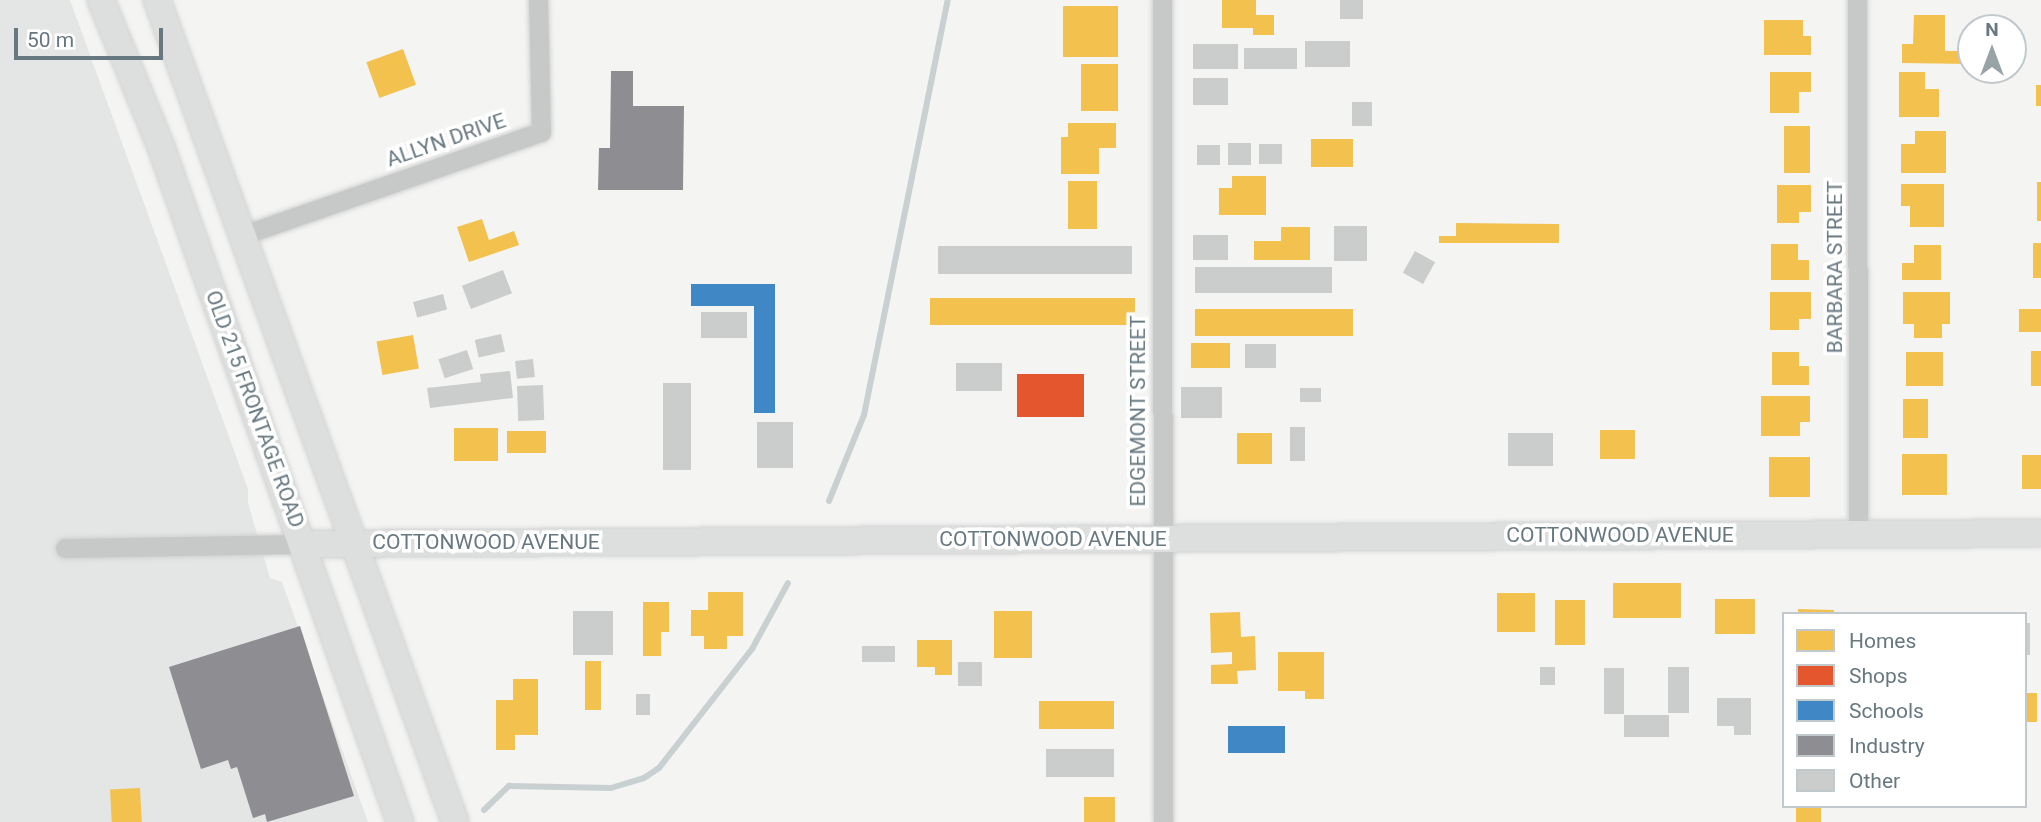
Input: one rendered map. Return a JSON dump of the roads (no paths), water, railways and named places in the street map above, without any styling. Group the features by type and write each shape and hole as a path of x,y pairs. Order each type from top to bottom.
{"street":[{"name":"OLD 215 FRONTAGE ROAD","path":"101,0 161,146 304,544 400,822"},
{"path":"158,0 455,822"},
{"name":"ALLYN DRIVE","path":"243,235 541,132 538,0"},
{"name":"EDGEMONT STREET","path":"1162,0 1163,822"},
{"name":"BARBARA STREET","path":"1857,0 1858,533"},
{"name":"COTTONWOOD AVENUE","path":"65,548 352,543 2041,533"}],"waterway":[{"path":"829,501 864,415 948,0"},
{"path":"484,810 509,786 611,788 644,778 659,768 752,649 788,583"}]}
